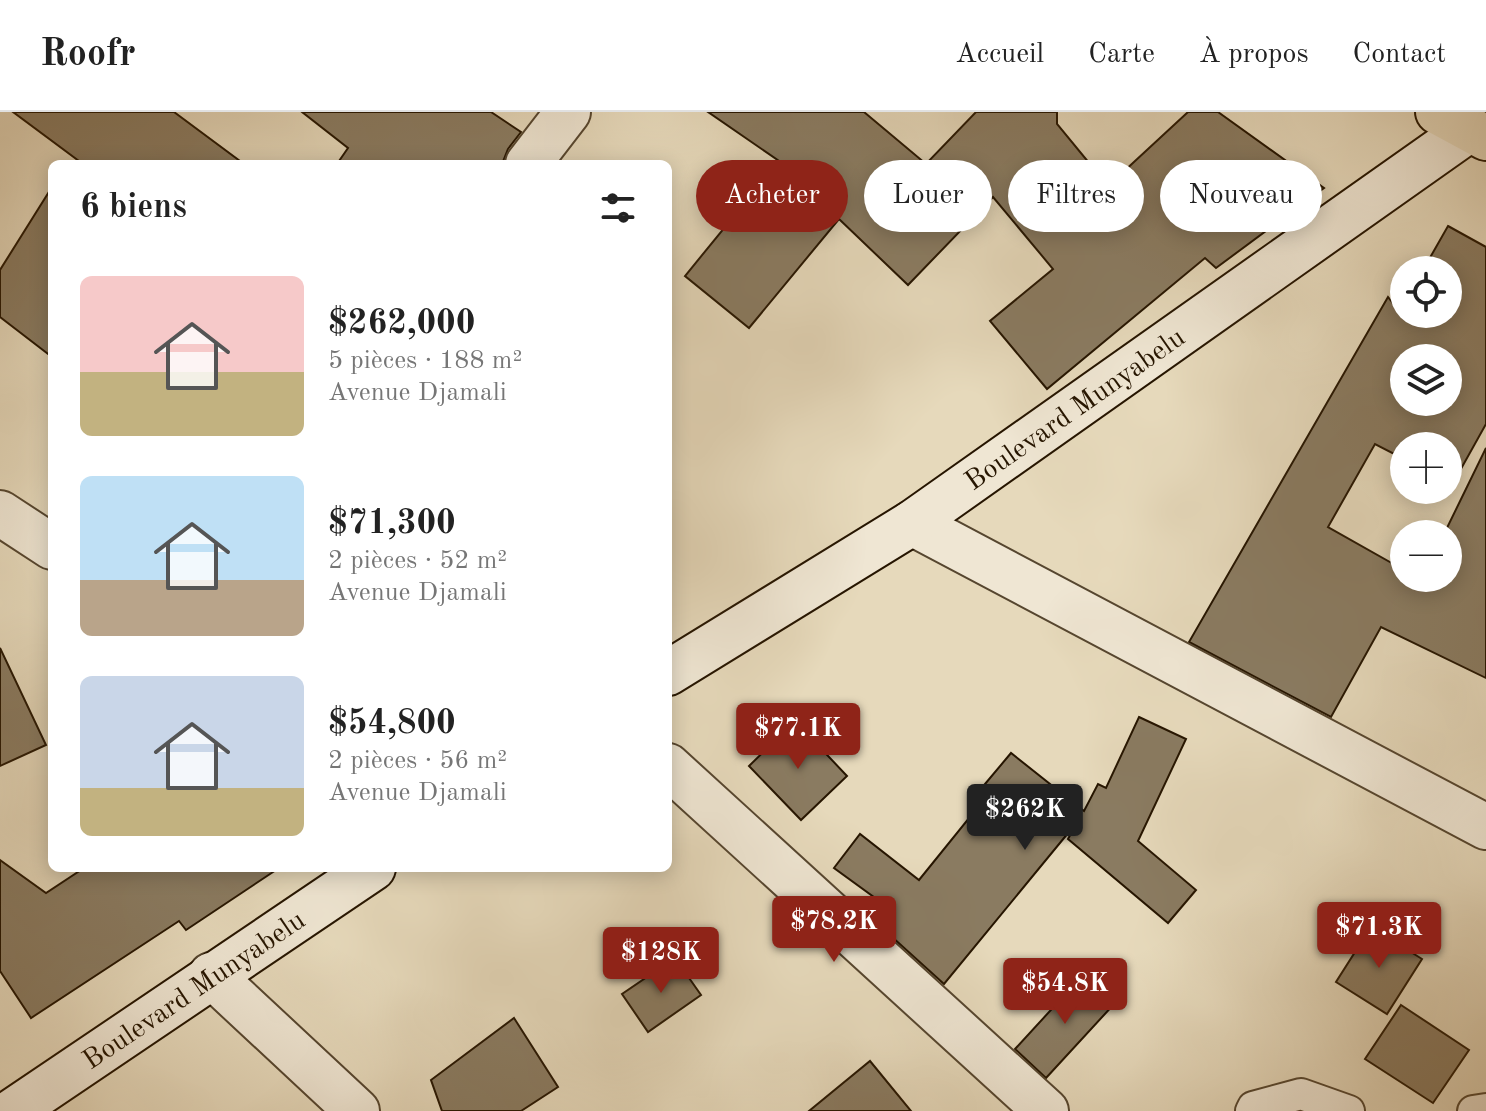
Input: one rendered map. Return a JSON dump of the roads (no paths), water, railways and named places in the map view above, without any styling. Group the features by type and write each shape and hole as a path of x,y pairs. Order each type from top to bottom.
{"street":[{"path":"531,160 568,112"},
{"name":"Boulevard Munyabelu","path":"672,671 912,523 1465,126"},
{"path":"0,513 48,544"},
{"path":"912,523 1486,827"},
{"path":"672,770 1046,1111"},
{"name":"Boulevard Munyabelu","path":"13,1111 367,872"},
{"path":"211,975 357,1111"}],"lane":[{"path":"1251,1111 1253,1107 1301,1094 1349,1111"},
{"path":"1473,1111 1486,1109"}]}
